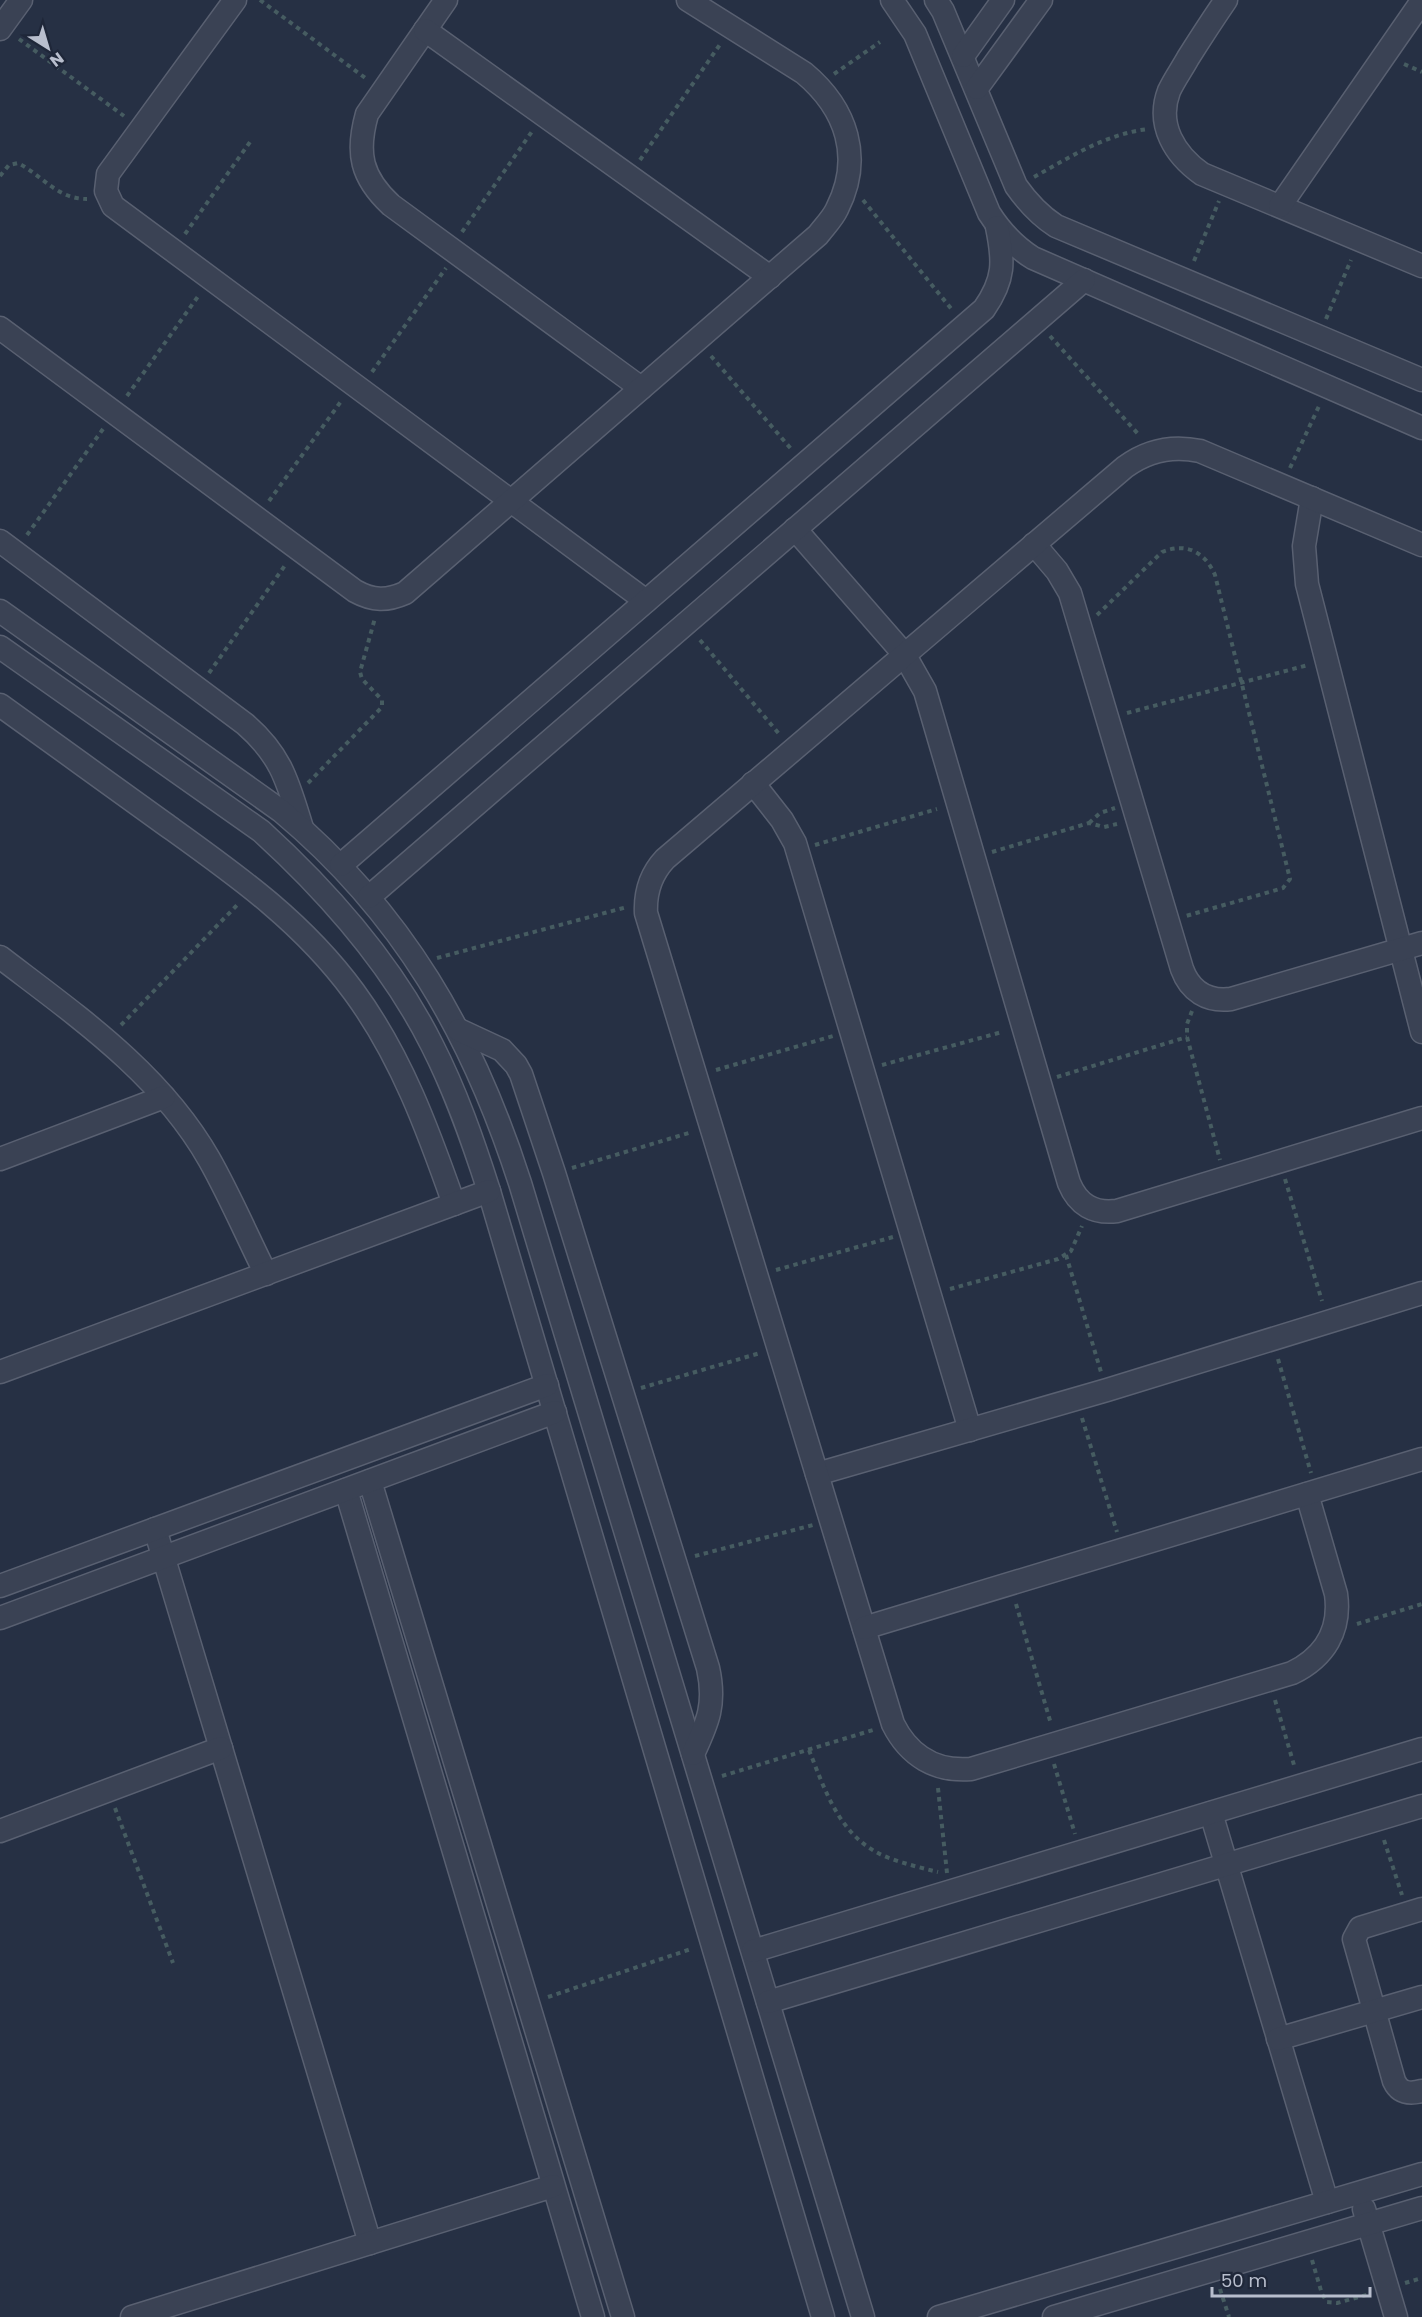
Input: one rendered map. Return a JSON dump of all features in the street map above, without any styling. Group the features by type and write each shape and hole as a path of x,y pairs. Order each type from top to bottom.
{"street":[{"path":"1,28 21,0"},
{"path":"235,0 108,174 106,191 109,199 119,212 172,252 646,601"},
{"path":"446,0 367,114 361,134 361,154 366,174 376,191 391,205 641,388"},
{"path":"0,328 355,591 380,600 405,593 818,235 837,210 848,182 850,155 846,129 835,105 818,85 804,74 688,0"},
{"path":"892,0 915,34 983,199 998,227 1020,249 1033,258 1422,428"},
{"path":"936,0 943,10 977,88 1016,186 1040,216 1056,226 1422,380"},
{"path":"963,56 1003,0"},
{"path":"977,88 1041,0"},
{"path":"1222,1 1169,90 1165,109 1167,129 1174,147 1186,163 1202,174 1422,266"},
{"path":"1280,206 1422,1"},
{"path":"425,30 770,277"},
{"path":"341,865 984,309 999,283 1002,268 1003,254 998,227"},
{"path":"369,897 1084,280"},
{"path":"1312,1492 1338,1606 1334,1631 1318,1657 1306,1666 1270,1680 971,1769 959,1770 936,1766 924,1760 906,1745 893,1724 695,1076 646,913 645,903 649,883 659,866 904,654 1134,461 1154,452 1177,448 1200,451 1422,545"},
{"path":"1312,498 1304,546 1305,572 1326,661 1411,946 1422,1032"},
{"path":"795,529 904,654 925,691 1069,1183 1079,1201 1087,1207 1107,1213 1117,1211 1422,1118"},
{"path":"0,541 198,688 262,739 276,757 302,828"},
{"path":"1034,544 1064,581 1070,593 1185,979 1200,994 1220,1000 1231,999 1411,946"},
{"path":"0,611 302,828 341,865 369,897 418,963 459,1030 506,1138 863,2317"},
{"path":"0,647 261,831 307,873 392,976 432,1045 462,1111 489,1191 823,2317"},
{"path":"0,705 254,888 314,944 354,992 393,1053 429,1134 454,1204"},
{"path":"753,783 787,827 797,851 970,1430"},
{"path":"0,957 108,1040 164,1097 208,1158 266,1274"},
{"path":"459,1030 502,1050 516,1065 554,1173 711,1681 712,1707 709,1720 693,1754"},
{"path":"0,1159 164,1097"},
{"path":"0,1372 489,1191"},
{"path":"516,1281 547,1271"},
{"path":"817,1474 1077,1399 1422,1293"},
{"path":"0,1586 547,1384"},
{"path":"0,1618 555,1412"},
{"path":"864,1628 1422,1459"},
{"path":"370,1481 622,2317"},
{"path":"346,1490 593,2317"},
{"path":"155,1529 370,2243"},
{"path":"0,1831 221,1748"},
{"path":"753,1951 948,1883 1081,1852 1422,1749"},
{"path":"768,2002 1422,1806"},
{"path":"1211,1813 1327,2202"},
{"path":"1415,1911 1360,1928 1354,1939 1396,2086 1411,2094 1422,2091"},
{"path":"1278,2038 1422,1997"},
{"path":"939,2317 1422,2174"},
{"path":"132,2317 553,2186"},
{"path":"1359,2193 1396,2317"},
{"path":"1060,2316 1422,2208"},
{"path":"810,2273 847,2262"}],"path":[{"path":"260,0 383,91"},
{"path":"628,176 732,27"},
{"path":"1,28 141,129"},
{"path":"818,85 880,42"},
{"path":"257,519 357,387 453,251 544,115"},
{"path":"1016,186 1117,135 1150,129 1167,129"},
{"path":"172,252 250,141"},
{"path":"0,176 9,165 18,163 69,198 109,199"},
{"path":"848,182 964,326"},
{"path":"1185,280 1227,184"},
{"path":"1319,336 1359,240"},
{"path":"1036,321 1154,452"},
{"path":"697,340 804,464"},
{"path":"1282,485 1328,387"},
{"path":"1081,630 1162,552 1173,547 1195,550 1204,556 1215,576 1290,879 1283,888 1167,922"},
{"path":"198,688 297,549"},
{"path":"293,799 382,707 382,700 362,679 360,672 380,600"},
{"path":"686,623 793,750"},
{"path":"1108,718 1326,661"},
{"path":"797,851 958,803"},
{"path":"1089,823 1104,827 1135,811"},
{"path":"974,857 1089,823 1100,813 1135,811"},
{"path":"108,1040 254,888"},
{"path":"418,963 645,903"},
{"path":"1200,994 1187,1024 1187,1037 1225,1178"},
{"path":"863,1071 1023,1026"},
{"path":"695,1076 851,1030"},
{"path":"1040,1082 1187,1037"},
{"path":"554,1173 711,1127"},
{"path":"1280,1161 1329,1322"},
{"path":"929,1295 1066,1255 1075,1245 1087,1207"},
{"path":"756,1276 911,1232"},
{"path":"1066,1255 1107,1390"},
{"path":"1273,1340 1312,1492"},
{"path":"622,1394 778,1347"},
{"path":"1077,1399 1122,1550"},
{"path":"675,1562 831,1520"},
{"path":"1010,1584 1081,1852"},
{"path":"1334,1631 1422,1604"},
{"path":"1270,1680 1299,1786"},
{"path":"702,1782 893,1724"},
{"path":"809,1750 837,1816 859,1840 886,1857 948,1883 936,1766"},
{"path":"108,1790 173,1963"},
{"path":"1378,1820 1415,1911"},
{"path":"528,2003 712,1942"},
{"path":"1307,2242 1322,2294 1328,2302 1337,2303 1422,2278"},
{"path":"1214,2270 1229,2317"}]}
